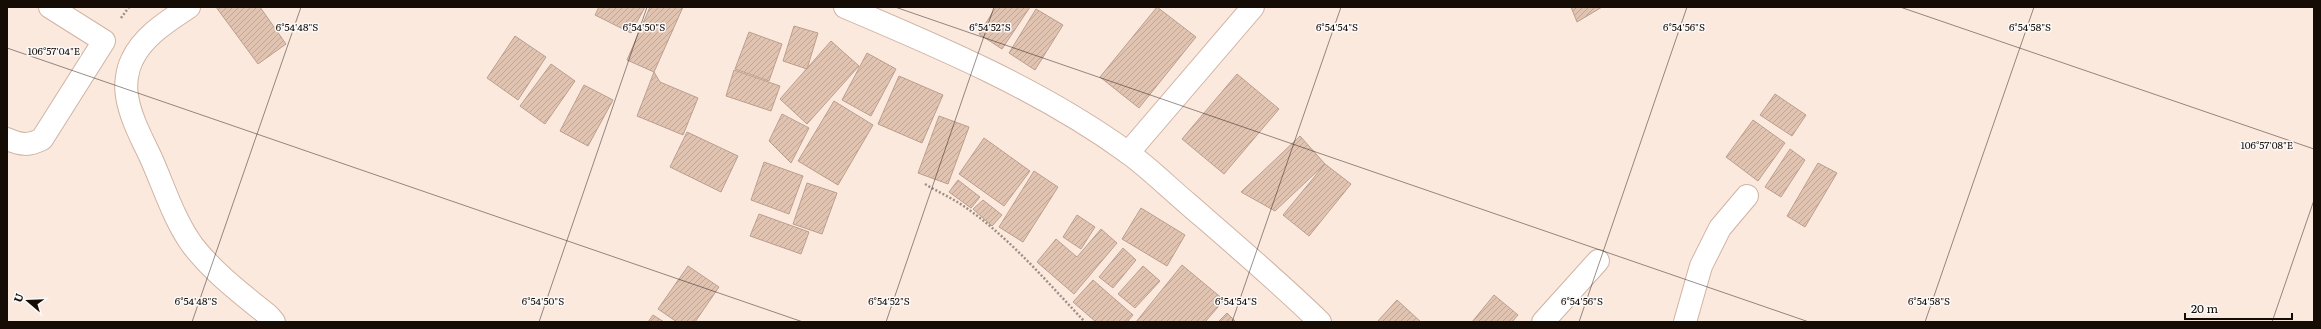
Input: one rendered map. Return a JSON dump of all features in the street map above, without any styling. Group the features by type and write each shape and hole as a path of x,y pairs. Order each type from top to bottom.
{"street":[{"path":"7,139 22,145 33,144 42,139 104,41 50,7"},
{"path":"189,7 165,23 142,44 132,60 127,78 127,96 135,121 177,219 193,245 220,276 269,316 274,322"},
{"path":"845,7 934,45 1007,80 1069,115 1128,152 1221,232 1320,322"},
{"path":"1128,152 1253,7"},
{"path":"1685,322 1701,266 1720,228 1747,196"},
{"path":"1543,322 1598,262"}],"path":[{"path":"925,184 965,207 996,232 1026,260 1085,322"}],"building":[{"path":"216,7 260,7 286,44 258,64"},
{"path":"599,7 645,7 631,33 595,15"},
{"path":"650,7 683,7 654,72 627,60"},
{"path":"996,7 1030,7 1002,49 979,34"},
{"path":"1157,7 1196,37 1139,108 1100,77"},
{"path":"1571,7 1602,7 1577,22"},
{"path":"1036,9 1063,25 1035,70 1009,53"},
{"path":"794,26 818,33 807,69 783,61"},
{"path":"749,32 782,44 769,81 735,69"},
{"path":"515,36 546,57 518,100 487,78"},
{"path":"831,41 859,66 807,124 780,99"},
{"path":"867,53 896,69 871,116 842,100"},
{"path":"551,64 575,81 545,124 520,106"},
{"path":"734,70 780,86 771,111 726,96"},
{"path":"654,72 660,82 698,98 683,135 637,116"},
{"path":"1237,74 1279,109 1224,174 1182,139"},
{"path":"899,76 943,95 922,143 878,124"},
{"path":"584,85 613,100 588,146 560,131"},
{"path":"1775,94 1806,115 1792,136 1760,115"},
{"path":"834,101 873,125 838,185 798,161"},
{"path":"782,114 809,128 791,163 769,141"},
{"path":"939,116 969,127 948,184 918,173"},
{"path":"1753,120 1785,143 1758,181 1726,157"},
{"path":"687,132 738,156 721,192 670,167"},
{"path":"1300,136 1325,164 1275,211 1241,192"},
{"path":"984,138 1030,171 1004,206 959,174"},
{"path":"1790,149 1805,160 1781,197 1765,187"},
{"path":"764,162 803,176 789,214 751,200"},
{"path":"1818,163 1837,173 1805,227 1787,216"},
{"path":"1325,164 1351,184 1309,236 1283,215"},
{"path":"1034,171 1058,187 1023,242 999,227"},
{"path":"958,180 980,197 971,208 949,192"},
{"path":"807,183 837,193 822,234 793,224"},
{"path":"983,200 1002,215 992,226 973,209"},
{"path":"1141,208 1185,235 1167,266 1122,239"},
{"path":"759,214 809,232 801,254 750,236"},
{"path":"1077,215 1095,227 1081,249 1063,237"},
{"path":"1101,229 1117,243 1074,294 1037,262 1056,239 1077,257"},
{"path":"1123,248 1136,260 1113,288 1099,277"},
{"path":"1182,265 1224,300 1205,322 1136,322"},
{"path":"688,266 719,287 695,322 677,322 658,309"},
{"path":"1143,266 1160,281 1135,308 1118,294"},
{"path":"1093,280 1133,315 1127,322 1096,322 1073,302"},
{"path":"1494,295 1518,315 1512,322 1472,322"},
{"path":"1397,300 1421,322 1377,322"},
{"path":"1227,313 1236,322 1218,322"},
{"path":"653,315 664,322 648,322"}]}
